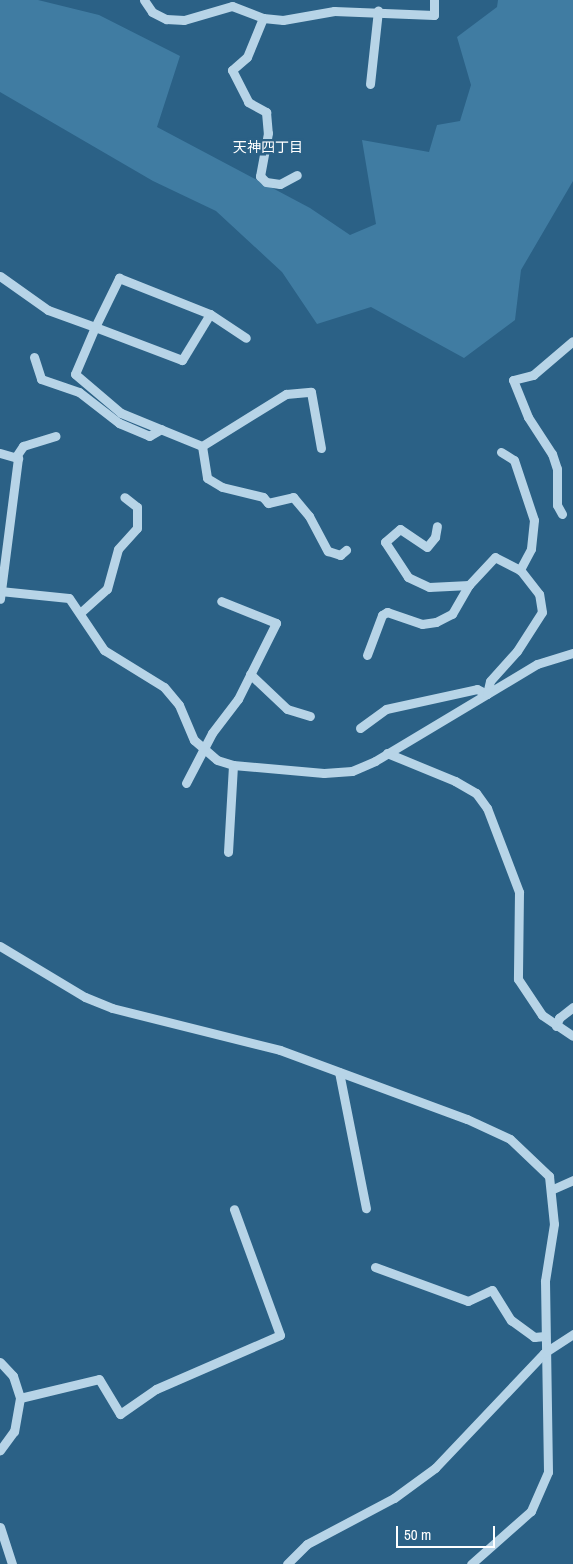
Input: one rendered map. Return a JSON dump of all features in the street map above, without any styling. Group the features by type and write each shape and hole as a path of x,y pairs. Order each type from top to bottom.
{"street":[{"path":"144,0 152,12 166,19 184,20 232,6 263,18 283,20 334,11 378,10 434,15 434,0"},
{"path":"370,84 378,10"},
{"path":"263,18 246,56 232,70 248,102 266,112 268,133 260,176 266,182 280,184 298,175"},
{"path":"0,276 48,310 182,360 210,314"},
{"path":"202,446 121,413 75,374 119,278 210,314 246,338"},
{"path":"562,514 556,505 557,470 552,454 528,417 513,380 533,375 573,342"},
{"path":"34,358 41,379 79,392 119,424 149,436 161,430"},
{"path":"202,446 286,394 311,392 321,448"},
{"path":"55,436 23,446 17,455 0,593 69,598 104,650 164,687 179,705 194,740 205,752 233,765 324,772 352,771 387,753 537,664 573,653"},
{"path":"202,446 207,478 222,486 263,498 268,503 293,497 309,516 328,551 340,555 346,550"},
{"path":"501,452 514,460 534,520 531,549 520,570"},
{"path":"0,453 17,455"},
{"path":"80,613 107,589 118,549 137,528 137,507 124,496"},
{"path":"437,526 435,537 427,547 400,530 386,542 408,577 417,584 469,585"},
{"path":"367,655 382,616 387,612 422,624 436,622 452,614 469,585 496,557 520,570 539,594 542,612 517,650 490,680 487,694"},
{"path":"186,783 205,752 212,733 234,706 276,623 221,601"},
{"path":"250,674 287,709 310,716"},
{"path":"360,728 386,709 477,689 487,694"},
{"path":"387,753 455,781 476,794 487,808 519,892 518,979 528,998 556,1026 573,1036"},
{"path":"228,852 233,765"},
{"path":"0,946 84,997 112,1008 230,1036 339,1072 510,1139 549,1176 553,1189 554,1224 545,1280 544,1353 548,1472 542,1492 531,1511 471,1564"},
{"path":"556,1026 559,1018 573,1007"},
{"path":"339,1072 366,1208"},
{"path":"553,1189 573,1180"},
{"path":"20,1398 98,1379 120,1414 156,1389 280,1335 234,1209"},
{"path":"375,1267 468,1301 492,1290 512,1320 534,1338 545,1336"},
{"path":"287,1564 307,1544 394,1498 435,1468 544,1353 573,1334"},
{"path":"0,1362 13,1376 20,1398 14,1431 0,1450"},
{"path":"0,1527 12,1564"}],"shaded area":[{"path":"0,0 38,0 99,15 180,56 157,127 310,208 350,235 376,224 362,140 429,152 437,125 460,121 471,85 457,37 497,7 498,0 573,0 573,181 521,270 515,320 464,358 371,307 317,324 282,272 216,211 153,181 0,92"}],"district":[{"name":"天神四丁目","path":"268,147"}]}
